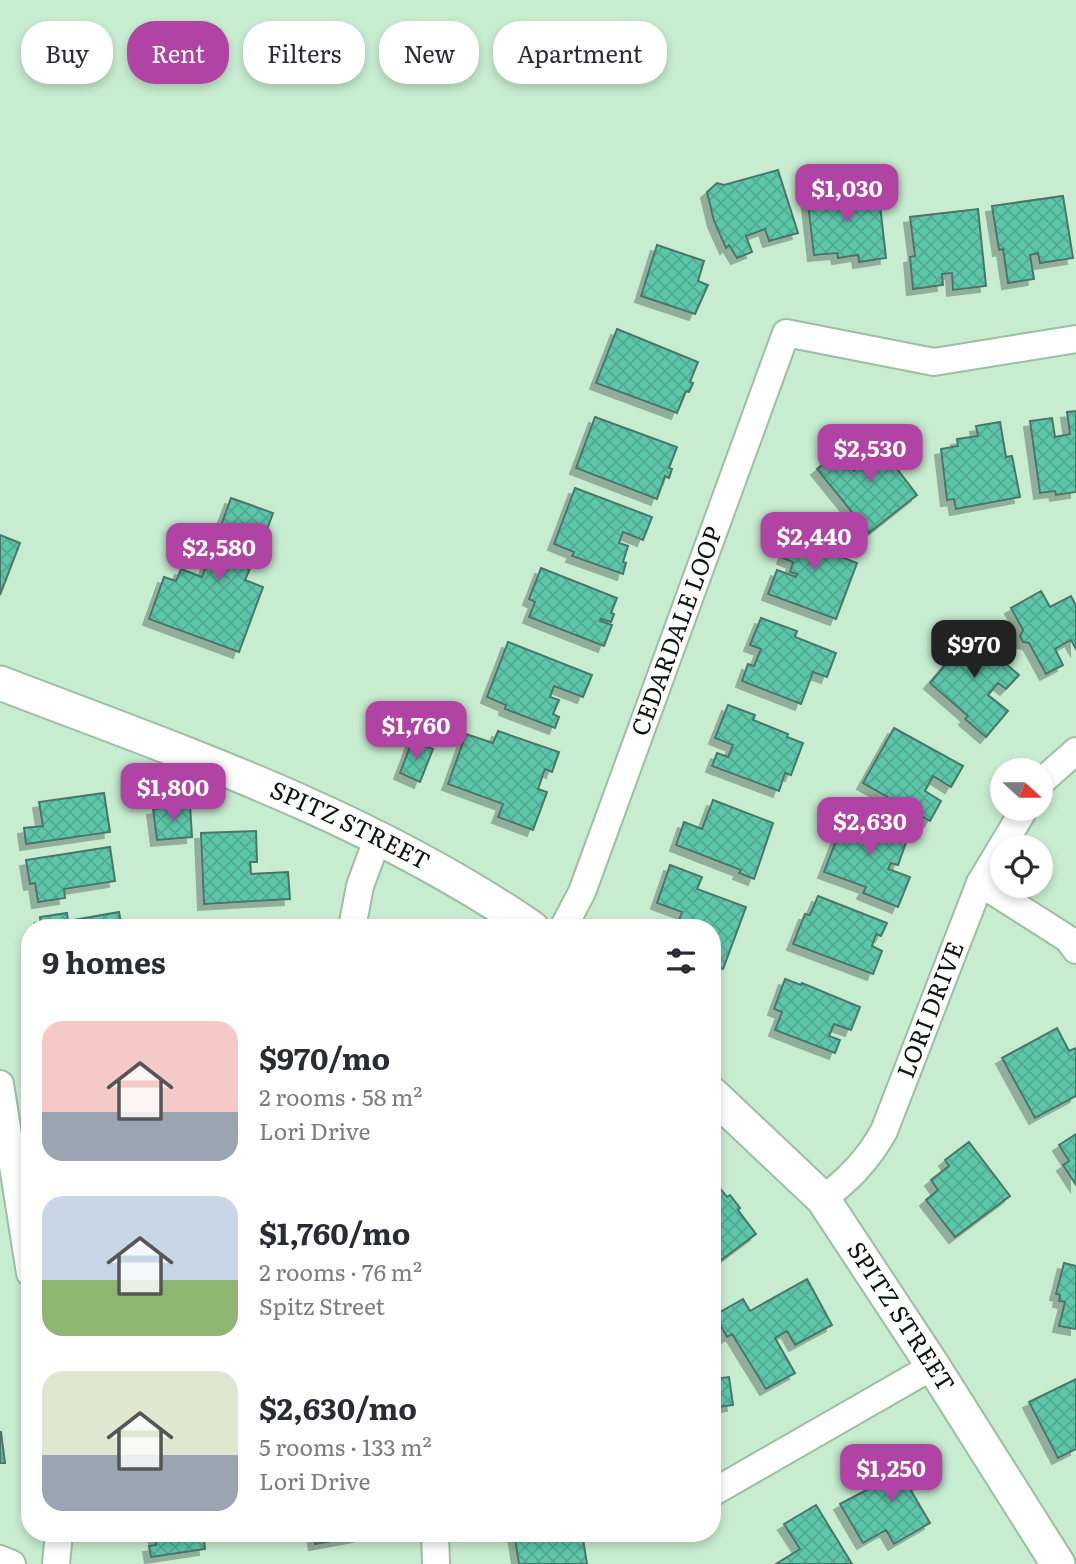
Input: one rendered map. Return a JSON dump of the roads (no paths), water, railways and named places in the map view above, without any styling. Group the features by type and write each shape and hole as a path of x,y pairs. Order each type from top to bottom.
{"street":[{"name":"CEDARDALE LOOP","path":"568,919 582,892 786,333 934,362 1076,339"},
{"name":"SPITZ STREET","path":"0,683 329,812 378,836 470,888 518,919"},
{"path":"1054,770 1076,751"},
{"name":"LORI DRIVE","path":"823,1199 853,1174 876,1146 884,1131 980,883 1017,821"},
{"path":"354,919 360,886 378,836"},
{"path":"980,883 1068,939 1076,950"},
{"path":"0,1084 21,1216"},
{"name":"SPITZ STREET","path":"721,1103 823,1199 1058,1564"},
{"path":"721,1488 933,1366"},
{"path":"56,1564 58,1542"},
{"path":"435,1542 436,1564"},
{"path":"0,1559 12,1564"}]}
